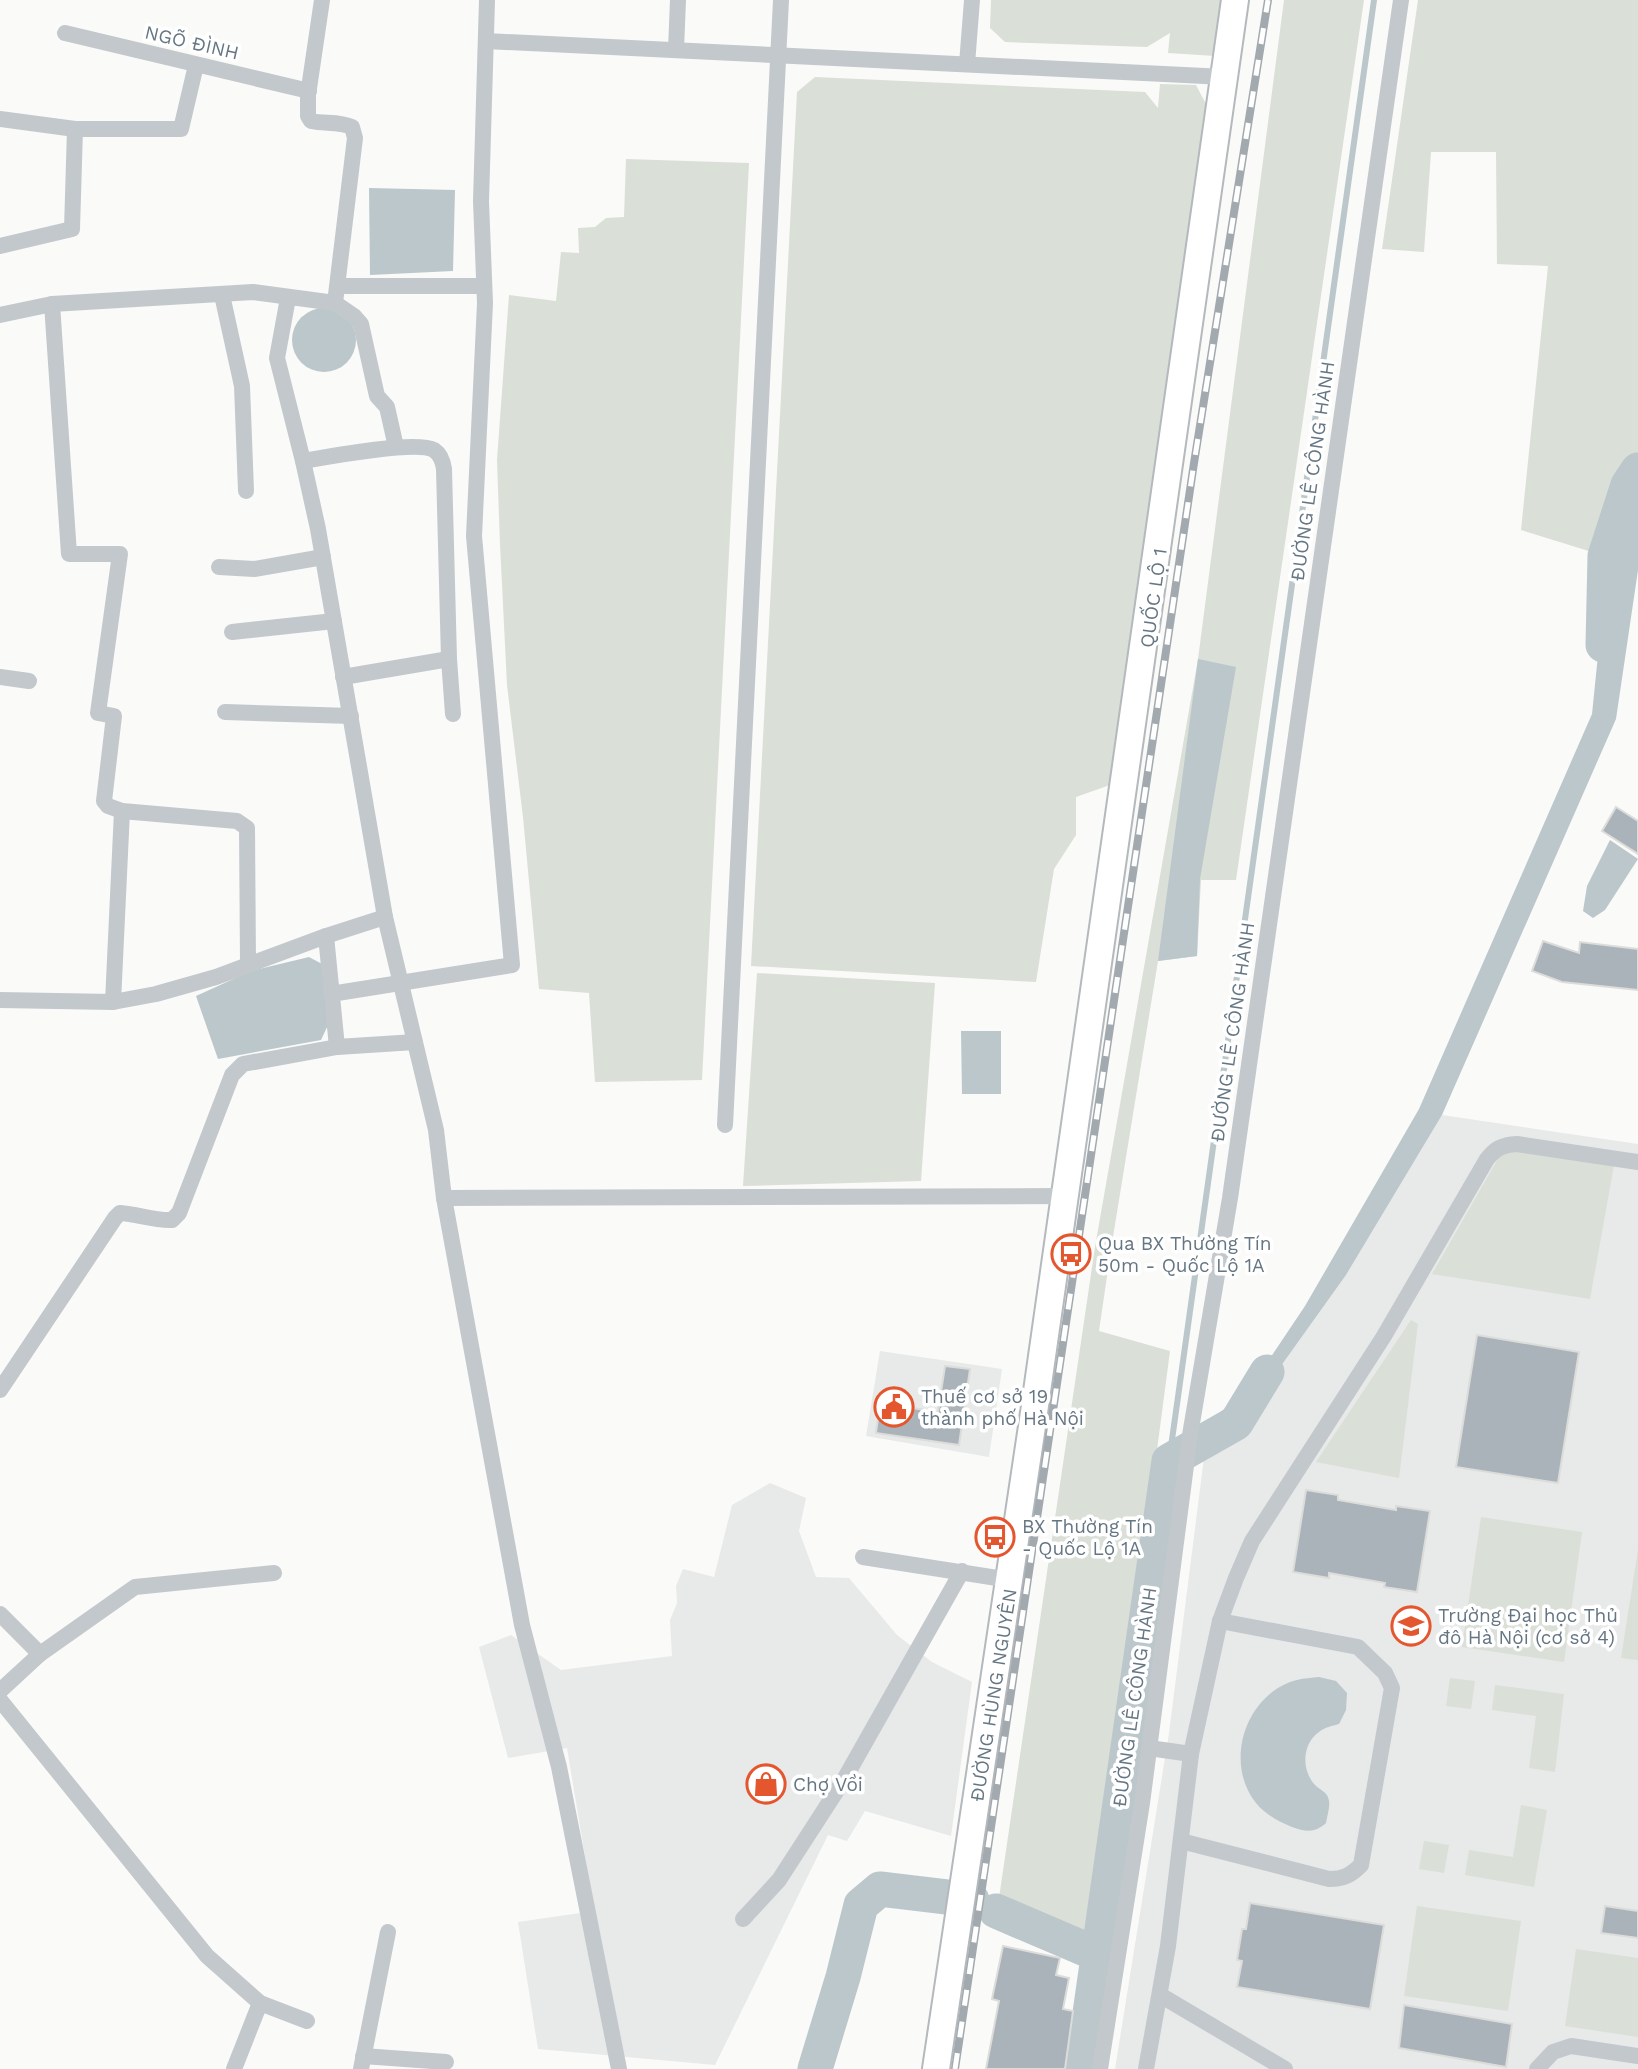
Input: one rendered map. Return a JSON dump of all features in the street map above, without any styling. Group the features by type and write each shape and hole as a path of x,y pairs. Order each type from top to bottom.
{"highway":[{"name":"QUỐC LỘ 1","path":"1066,1196 1157,571 1235,0"},
{"name":"ĐƯỜNG HÙNG NGUYÊN","path":"936,2069 1066,1196"}],"street":[{"path":"322,0 307,116 311,121 324,124 343,123 352,127 355,138 335,303"},
{"path":"331,993 512,965 474,536 484,286 481,201 487,0"},
{"path":"676,50 678,0"},
{"path":"725,1125 781,0"},
{"path":"967,64 972,0"},
{"name":"ĐƯỜNG LÊ CÔNG HÀNH","path":"1100,2069 1127,1906 1190,1435 1230,1198 1401,0"},
{"name":"NGÕ ĐÌNH","path":"65,33 309,91"},
{"path":"486,41 1224,77"},
{"path":"0,119 75,129 181,130 196,65"},
{"path":"0,246 72,229 75,129"},
{"path":"338,286 484,286"},
{"path":"0,315 52,304 253,292 335,303 361,324 377,396 387,407 396,447"},
{"path":"222,295 242,386 246,491"},
{"path":"288,298 277,358 303,461 323,557 385,917 436,1130 444,1198 522,1625 559,1767 619,2069"},
{"path":"52,304 69,554 120,554 98,713 114,716 104,801 107,806 122,811 237,821 247,828 248,964"},
{"path":"303,461 396,447 436,451 442,461 453,714"},
{"path":"219,567 254,569 323,557"},
{"path":"232,632 334,621"},
{"path":"343,677 449,659"},
{"path":"0,677 29,681"},
{"path":"225,712 351,716"},
{"path":"113,1002 122,811"},
{"path":"0,1000 113,1002 156,995 216,977 385,917"},
{"path":"326,936 337,1047"},
{"path":"0,1390 120,1213 161,1221 172,1220 179,1213 232,1075 243,1064 337,1047 415,1041"},
{"path":"1146,2069 1160,1995 1191,1754 1220,1621 1252,1541 1384,1336 1487,1159 1496,1148 1517,1144 1638,1162"},
{"path":"444,1198 1066,1196"},
{"path":"863,1557 1010,1580"},
{"path":"743,1919 779,1880 845,1778 962,1571"},
{"path":"0,1691 40,1654 135,1587 274,1573"},
{"path":"0,1614 40,1654"},
{"path":"1181,1840 1329,1879 1341,1879 1352,1874 1361,1865 1392,1688 1385,1673 1358,1647 1220,1621"},
{"path":"0,1700 207,1956 260,2003 307,2021"},
{"path":"1149,1748 1191,1754"},
{"path":"388,1932 362,2062 446,2062"},
{"path":"1160,1995 1285,2069"},
{"path":"235,2068 260,2003"},
{"path":"1537,2069 1553,2052 1571,2046 1638,2056"}],"shaded area":[{"path":"991,0 1223,0 1216,56 1168,53 1170,33 1147,47 1005,42 990,28"},
{"path":"1284,0 1364,0 1236,880 1201,880 1197,956 1158,961 1099,1331 1170,1351 1093,1938 995,1925 1095,1247 1198,659"},
{"path":"1418,0 1638,0 1638,461 1608,557 1521,530 1548,266 1497,264 1496,152 1431,152 1424,252 1382,249"},
{"path":"815,77 1145,92 1158,108 1160,84 1196,85 1207,106 1110,785 1076,797 1076,835 1054,869 1036,982 751,966 797,92"},
{"path":"626,159 749,163 702,1080 595,1082 589,993 539,989 507,685 497,460 509,295 556,301 561,252 579,253 578,228 595,227 606,218 624,217"},
{"path":"369,188 455,190 453,271 370,275"},
{"path":"324,308 342,314 350,322 356,340 350,358 342,366 324,372 306,366 298,358 292,340 298,322 306,314"},
{"path":"1638,461 1638,570 1616,719 1442,1115 1346,1275 1253,1405 1207,1434 1210,1420 1248,1391 1305,1306 1419,1109 1592,714 1608,557"},
{"path":"1198,659 1236,667 1200,879 1197,956 1158,961"},
{"path":"1610,840 1638,859 1605,910 1593,918 1583,911 1587,886"},
{"path":"309,957 322,964 328,1025 321,1040 218,1059 196,996 251,971"},
{"path":"757,973 935,983 921,1181 743,1186"},
{"path":"961,1031 1001,1031 1001,1094 962,1094"},
{"name":"Trường Đại học Thủ đô Hà Nội (cơ sở 4)","path":"1442,1115 1638,1144 1638,2069 1115,2069 1169,1733 1207,1434 1253,1405 1346,1275"},
{"path":"1511,1147 1614,1165 1590,1299 1432,1274 1499,1157"},
{"path":"1411,1320 1418,1324 1399,1478 1316,1462"},
{"path":"880,1351 1002,1369 989,1457 866,1436"},
{"name":"Chợ Vồi","path":"770,1483 806,1498 799,1531 816,1577 849,1578 897,1635 932,1662 972,1682 951,1836 865,1811 847,1841 828,1835 715,2065 538,2049 518,1922 594,1911 567,1748 508,1758 479,1647 511,1635 561,1670 672,1656 670,1620 677,1603 676,1586 683,1569 714,1577 732,1505"},
{"path":"1481,1517 1582,1532 1564,1662 1462,1647"},
{"path":"1638,1550 1638,1660 1621,1658"},
{"path":"1319,1677 1336,1681 1347,1693 1346,1710 1339,1724 1319,1732 1309,1743 1305,1757 1307,1772 1315,1785 1327,1796 1329,1804 1326,1823 1318,1829 1306,1831 1277,1820 1256,1803 1246,1786 1241,1768 1241,1749 1245,1731 1264,1699 1279,1687 1297,1680"},
{"path":"1450,1678 1475,1681 1471,1709 1446,1706"},
{"path":"1495,1685 1564,1694 1555,1772 1529,1768 1536,1716 1492,1710"},
{"path":"1521,1805 1547,1810 1534,1887 1465,1875 1469,1850 1513,1857"},
{"path":"1424,1841 1449,1845 1444,1873 1419,1869"},
{"path":"1417,1906 1521,1921 1508,2011 1404,1996"},
{"path":"1576,1949 1638,1958 1638,2037 1565,2026"}],"building":[{"path":"1616,807 1638,821 1638,854 1602,831"},
{"path":"1543,941 1579,953 1580,942 1638,949 1638,990 1562,982 1532,971"},
{"path":"1477,1335 1579,1352 1558,1483 1456,1467"},
{"name":"Thuế cơ sở 19 thành phố Hà Nội","path":"945,1366 970,1369 959,1445 876,1433 880,1403 938,1412"},
{"path":"1306,1490 1338,1495 1338,1500 1396,1510 1396,1506 1430,1511 1417,1592 1329,1573 1329,1578 1293,1572"},
{"path":"1250,1903 1384,1925 1370,2009 1237,1987 1242,1961 1237,1960"},
{"path":"1605,1906 1638,1911 1638,1938 1601,1933"},
{"path":"1003,1946 1060,1958 1056,1975 1069,1978 1063,2009 1073,2011 1065,2069 986,2069 999,2001 992,1999"},
{"path":"1404,2005 1512,2024 1506,2067 1399,2048"}],"waterway":[{"path":"1169,1461 1374,0"},
{"path":"1603,645 1605,556 1628,485 1638,470"},
{"path":"1082,2069 1169,1461 1236,1423 1267,1372"},
{"path":"815,2069 843,1977 861,1905 880,1889 972,1900"},
{"path":"996,1911 1099,1955"}],"railway":[{"path":"955,2069 1194,463 1268,0"}],"place":[{"name":"Qua BX Thường Tín 50m - Quốc Lộ 1A","path":"1071,1254"},
{"name":"Thuế cơ sở 19 thành phố Hà Nội","path":"894,1407"},
{"name":"BX Thường Tín - Quốc Lộ 1A","path":"995,1537"},
{"name":"Trường Đại học Thủ đô Hà Nội (cơ sở 4)","path":"1411,1626"},
{"name":"Chợ Vồi","path":"766,1784"}]}
